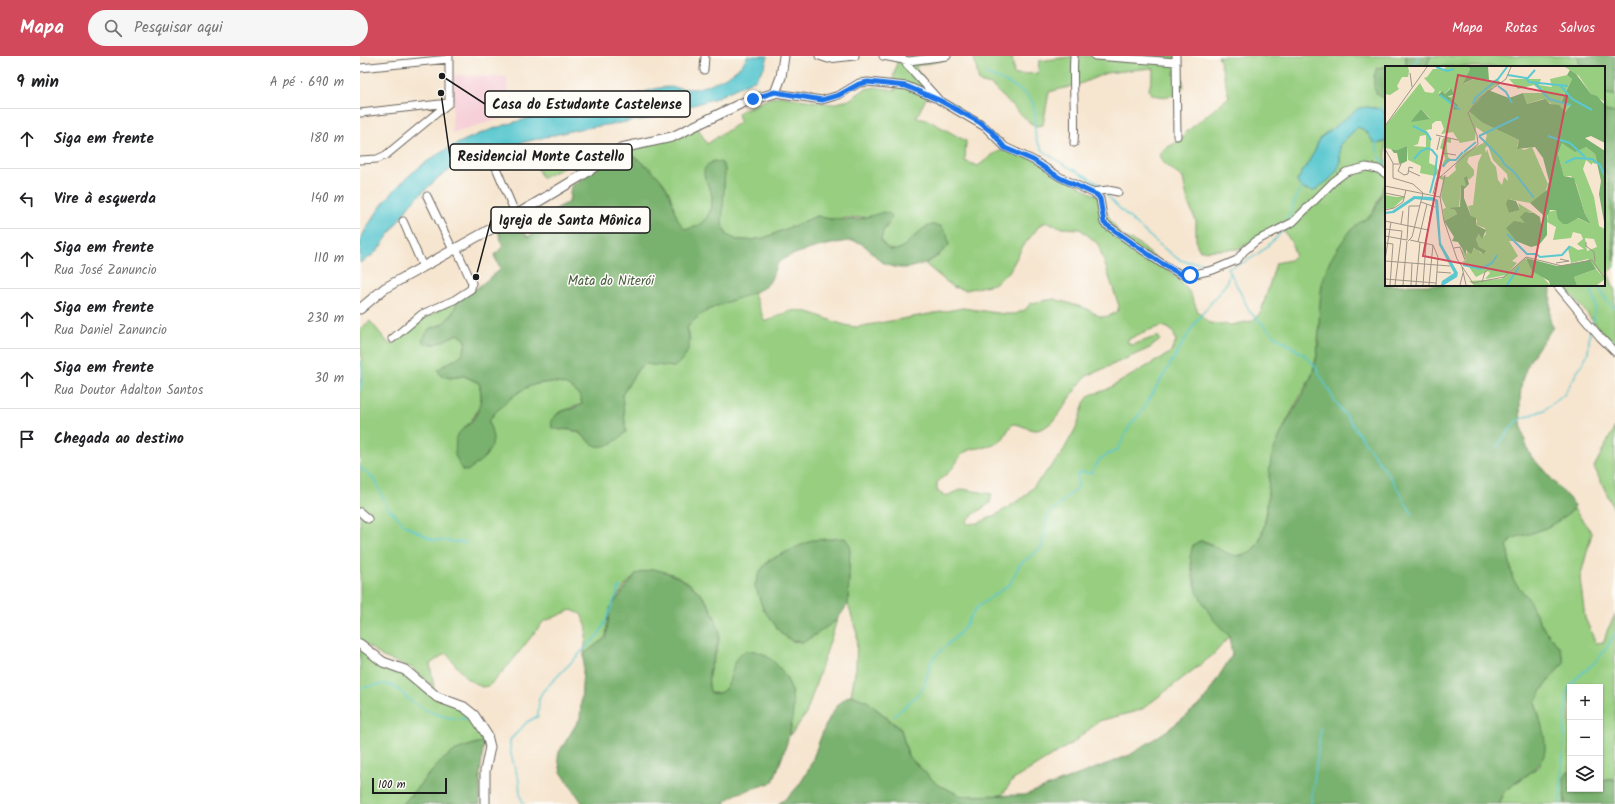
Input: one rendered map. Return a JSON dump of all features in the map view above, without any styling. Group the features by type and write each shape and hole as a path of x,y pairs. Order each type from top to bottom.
{"main road":[{"path":"360,309 385,288 516,216 581,176 621,148 672,137 742,103 775,92 781,77 784,56"},
{"path":"360,644 383,662 405,670 437,697 464,707 474,715 487,735 490,747 485,771 485,804"}],"street":[{"path":"704,70 706,56"},
{"path":"819,56 828,59 854,56"},
{"path":"884,56 917,61 947,56"},
{"path":"1074,56 1072,87 1074,104 1074,143"},
{"path":"1095,56 1176,59 1176,136"},
{"path":"360,68 449,57 449,103"},
{"path":"902,59 939,100"},
{"path":"775,92 822,100 839,95 859,84 868,82 906,86 939,100 985,127 1005,148 1033,160 1060,178 1091,192 1100,199 1104,223 1161,263 1180,274 1190,275 1213,270 1237,260 1244,251 1256,241 1293,222 1334,181 1346,172 1366,167 1378,169 1385,173"},
{"path":"360,113 449,103"},
{"path":"360,160 377,159 386,155 449,103"},
{"path":"489,152 516,216"},
{"path":"1091,192 1108,190 1118,192"},
{"path":"392,339 422,314 454,300 471,289 472,286 427,196"},
{"path":"403,221 423,267"},
{"path":"1558,286 1600,337 1615,352"},
{"path":"360,512 368,519"}],"shaded area":[{"path":"454,75 507,77 509,116 452,133"}],"green space":[{"path":"948,56 945,60 915,66 930,91 916,118 928,120 966,141 965,161 978,166 995,153 1003,150 1043,162 1091,193 1097,195 1121,236 1139,244 1177,277 1190,293 1198,312 1209,323 1231,325 1252,321 1261,312 1276,263 1290,260 1295,255 1292,243 1282,228 1238,249 1200,251 1196,243 1196,221 1188,203 1183,178 1164,164 1160,155 1164,149 1183,139 1185,133 1229,97 1218,56 1406,56 1406,66 1385,66 1385,68 1377,68 1374,76 1375,91 1385,98 1385,114 1381,109 1367,107 1324,134 1319,139 1315,151 1297,181 1340,164 1340,144 1358,127 1367,132 1373,142 1383,143 1385,142 1385,184 1372,214 1354,227 1329,263 1322,282 1317,354 1312,375 1287,420 1271,458 1266,516 1258,544 1250,552 1237,556 1226,554 1208,542 1200,541 1193,545 1191,558 1194,583 1205,606 1230,636 1213,655 1141,710 1099,721 1074,742 1013,780 1002,795 962,796 938,785 908,756 901,729 867,701 851,695 856,667 857,634 848,604 850,545 769,560 759,573 755,585 763,609 782,634 792,641 804,642 837,620 806,714 790,736 793,710 791,689 781,671 762,653 734,666 730,681 725,689 721,692 711,693 709,685 710,670 719,642 719,631 713,613 707,601 691,585 681,578 660,571 649,571 638,574 631,579 611,607 606,637 584,654 587,627 581,614 571,610 543,622 509,665 489,686 482,687 467,679 446,653 430,664 434,688 412,668 383,657 360,640 360,380 362,373 360,329 370,321 390,345 413,325 459,299 454,310 445,321 429,329 434,345 458,334 466,340 462,354 454,361 445,364 450,378 464,376 479,383 480,398 477,412 458,434 467,471 486,456 493,439 489,421 493,415 518,393 526,388 542,383 560,383 568,386 579,396 582,404 559,412 551,420 559,430 577,432 592,444 626,432 622,395 638,369 645,364 674,367 690,340 687,328 693,321 708,310 753,292 765,322 788,312 798,310 814,314 840,324 857,327 963,308 1004,314 1015,314 1025,310 1031,303 1054,299 1085,308 1101,317 1109,316 1117,312 1119,306 1098,244 1080,229 1062,228 1048,222 1041,224 1023,246 1009,272 994,284 966,290 953,287 925,264 940,255 919,232 905,245 895,250 890,250 881,240 883,231 889,224 866,217 830,219 817,216 764,238 751,240 737,240 727,235 722,225 725,169 722,163 714,161 707,165 706,173 706,181 711,191 712,199 710,211 703,222 698,226 685,230 678,222 673,206 647,166 625,149 698,128 707,144 740,122 738,113 748,107 780,96 832,104 849,100 865,89 875,87 896,90 893,79 898,57 921,59","holes":["1163,326 1170,329 1174,334 1176,342 1170,353 1106,390 1090,395 1084,403 1077,426 1061,455 1025,496 996,515 978,523 968,524 966,522 970,517 990,503 992,494 962,489 946,496 937,491 937,483 951,470 965,452 968,450 994,445 1004,437 1013,424 1034,430 1045,427 1058,415 1081,382 1087,376 1150,348 1160,340 1159,337 1155,337 1132,345 1129,344 1127,340 1146,331"]},
{"path":"974,56 1012,56 1014,75 1038,73 1039,61 1077,56 1175,56 1179,65 1184,86 1177,93 1164,97 1150,93 1149,89 1154,69 1151,68 1106,73 1080,84 1049,92 1043,125 1036,126 1029,122 991,85 979,82"},
{"path":"1406,56 1431,56 1426,66 1406,66"},
{"path":"1431,56 1578,56 1580,66 1426,66"},
{"path":"1578,56 1615,56 1615,95 1605,94 1605,66 1580,66"},
{"path":"1385,66 1385,99 1375,91 1374,77 1377,68"},
{"path":"1605,94 1615,95 1615,113 1605,111"},
{"path":"1605,111 1615,113 1615,261 1609,186 1605,169"},
{"path":"556,148 565,167 542,178 533,159 546,150 548,152"},
{"name":"Mata do Niterói","path":"625,149 653,171 662,181 669,193 678,220 685,229 692,228 703,222 710,211 712,199 704,170 714,161 722,163 725,169 722,225 727,235 737,240 764,238 817,216 846,220 860,219 884,212 890,214 892,217 883,231 881,240 887,248 893,250 899,249 925,228 932,225 941,226 947,234 949,245 935,257 917,266 908,268 889,266 877,258 863,245 855,241 802,251 785,258 779,262 766,286 746,296 724,303 695,319 687,328 689,340 688,350 683,359 674,367 645,364 638,369 622,395 626,432 614,442 605,446 600,446 591,443 576,431 552,428 551,420 556,416 582,404 579,396 567,385 549,382 540,383 531,385 520,391 493,415 489,421 493,435 490,450 479,462 467,471 462,470 455,455 456,437 471,422 479,409 481,393 479,383 464,376 450,378 441,376 438,370 463,353 466,340 458,334 436,344 422,341 429,329 442,325 452,314 459,299 473,291 501,269 494,256 503,246 498,231 516,222 528,237 537,230 534,220 569,202 571,186"},
{"path":"1605,167 1611,173 1614,187 1615,266 1608,273 1615,291 1615,349 1577,301 1562,286 1605,286"},
{"path":"1385,185 1385,286 1551,286 1550,321 1553,327 1526,369 1521,389 1520,413 1524,436 1531,456 1574,504 1574,509 1560,520 1545,528 1530,534 1512,538 1507,547 1513,580 1527,597 1544,629 1560,648 1564,662 1546,684 1535,702 1542,726 1545,744 1542,759 1537,767 1506,790 1501,796 1500,804 778,804 795,790 807,772 829,719 842,701 851,695 867,701 901,730 908,756 938,785 962,796 1025,795 1130,755 1169,729 1203,702 1232,655 1229,636 1212,618 1197,592 1190,557 1193,545 1200,541 1237,556 1250,552 1257,545 1262,535 1265,523 1271,460 1274,449 1284,427 1307,386 1316,361 1321,291 1328,265 1336,250 1351,230 1371,215 1378,204"},
{"path":"1615,427 1615,511 1594,467"},
{"path":"1574,509 1592,533 1580,578 1585,618 1596,643 1604,642 1607,631 1615,615 1615,780 1603,780 1603,684 1567,684 1567,778 1564,795 1565,804 1500,804 1503,792 1540,766 1544,737 1535,702 1546,684 1564,662 1560,648 1544,629 1527,597 1513,580 1507,547 1512,538 1545,528"},
{"path":"845,538 850,545 848,604 837,620 815,635 804,642 792,641 782,634 763,609 755,585 759,573 769,560 812,540"},
{"path":"653,569 673,575 690,585 704,598 715,618 719,634 718,643 709,671 709,686 711,693 720,693 726,688 739,656 745,651 755,651 762,653 778,666 787,679 792,693 792,723 773,782 736,794 725,802 727,804 583,804 561,772 558,758 559,752 580,718 584,654 606,637 610,608 636,574"},
{"path":"360,649 390,668 415,680 468,710 484,738 484,741 456,750 427,776 403,804 360,804"},
{"path":"484,741 480,775 480,804 403,804 441,761 456,750"},
{"path":"1567,774 1567,792 1603,792 1603,780 1615,780 1615,804 1565,804 1564,778"}],"water":[{"path":"747,56 768,56 765,66 756,79 713,99 647,119 579,129 474,154 439,177 410,204 381,246 373,255 360,263 360,242 378,210 391,194 414,171 440,153 468,139 527,119 664,87 693,89 705,86 733,73 744,62"},
{"path":"1367,107 1381,109 1385,114 1385,141 1377,144 1365,131 1358,127 1340,144 1340,164 1330,179 1314,191 1302,188 1297,181 1315,151 1319,139 1359,108"}],"waterway":[{"path":"1413,66 1418,56"},
{"path":"984,73 1015,87 1027,95 1031,100 1035,112 1036,138 1044,151 1051,157 1090,178 1104,188"},
{"path":"1379,110 1385,104"},
{"path":"1376,142 1379,156 1385,164"},
{"path":"1286,222 1301,187"},
{"path":"1106,194 1143,230 1176,257 1187,262 1217,265"},
{"path":"1227,268 1236,266 1251,259 1283,231"},
{"path":"1228,268 1250,312 1275,336 1306,356 1315,366 1335,401 1393,481 1412,514"},
{"path":"894,716 923,688 932,659 961,632 976,608 1010,584 1020,564 1041,548 1045,535 1046,520 1048,515 1078,487 1077,474 1081,472 1091,473 1100,459 1118,449 1129,427 1142,411 1195,323 1226,284 1230,272"},
{"path":"1590,286 1596,305 1593,323"},
{"path":"1598,286 1607,301 1615,308"},
{"path":"1496,447 1516,422 1544,410 1564,395 1588,353 1590,330"},
{"path":"360,361 363,374 360,390"},
{"path":"360,467 376,481 387,507 406,526 433,540 467,543"},
{"path":"524,804 520,795 519,781 511,754 510,740 527,722 538,716 539,698 543,691 598,635 604,625 620,586"},
{"path":"1560,804 1567,692 1576,679 1601,656 1615,633"},
{"path":"360,688 379,684 390,685 417,705 431,712 447,717 463,719 471,718"},
{"path":"1311,804 1321,728"}],"place":[{"name":"Casa do Estudante Castelense","path":"442,76"},
{"name":"Residencial Monte Castello","path":"441,93"},
{"name":"Igreja de Santa Mônica","path":"476,277"}],"route":[{"path":"753,99 775,92 787,96 822,100 832,98 854,86 868,82 906,86 939,100 979,122 992,132 1005,148 1033,160 1060,178 1097,195 1100,199 1104,223 1161,263 1180,274 1190,275"}]}
